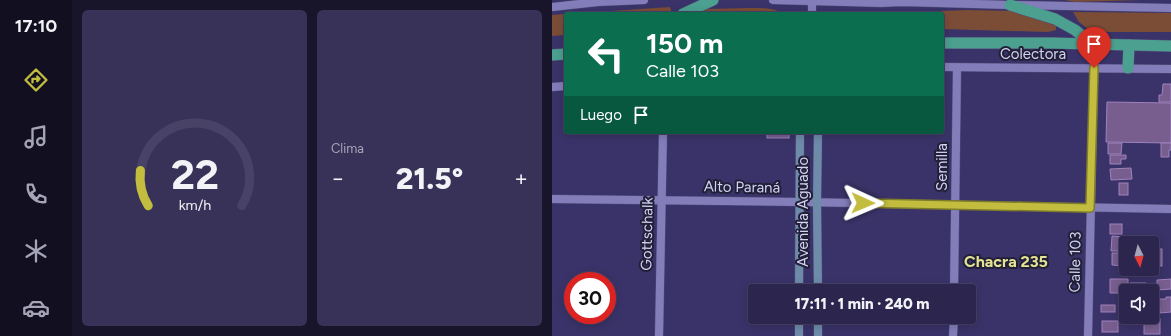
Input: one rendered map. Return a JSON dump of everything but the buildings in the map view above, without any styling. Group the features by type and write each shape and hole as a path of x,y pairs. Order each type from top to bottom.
{"highway":[{"path":"686,12 713,0"},
{"path":"1010,5 1055,19 1075,30 1092,44"},
{"path":"944,43 1171,46"},
{"path":"1128,68 1129,45"},
{"path":"552,55 564,54"}],"main road":[{"name":"Avenida Aguado","path":"799,284 800,134"},
{"name":"Avenida Aguado","path":"818,134 818,284"},
{"path":"799,324 799,336"},
{"path":"818,324 818,336"}],"street":[{"path":"554,0 552,7 598,2 644,0"},
{"path":"773,0 881,3 901,1 1010,5 1054,3 1171,8"},
{"path":"812,2 812,12"},
{"name":"Colectora","path":"944,67 1171,69"},
{"name":"Semilla","path":"954,284 957,68"},
{"name":"Calle 103","path":"1088,336 1094,68"},
{"path":"552,87 564,86"},
{"name":"Gottschalk","path":"659,336 663,134"},
{"name":"Alto Paraná","path":"552,199 817,202 1171,209"},
{"path":"953,336 954,324"}],"green space":[{"path":"1065,0 1139,0 1075,2"},
{"path":"670,7 672,12 596,12"},
{"path":"761,8 779,12 701,12 708,9"},
{"path":"967,10 1016,11 1046,20 1056,26 1056,30 1048,32 944,29 944,12 914,12"},
{"path":"1073,12 1171,13 1171,32 1092,32 1079,22"},
{"path":"564,14 564,35 552,36 552,15"}],"district":[{"name":"Chacra 235","path":"1006,261"}],"route":[{"path":"863,203 1090,208 1094,68"}]}
